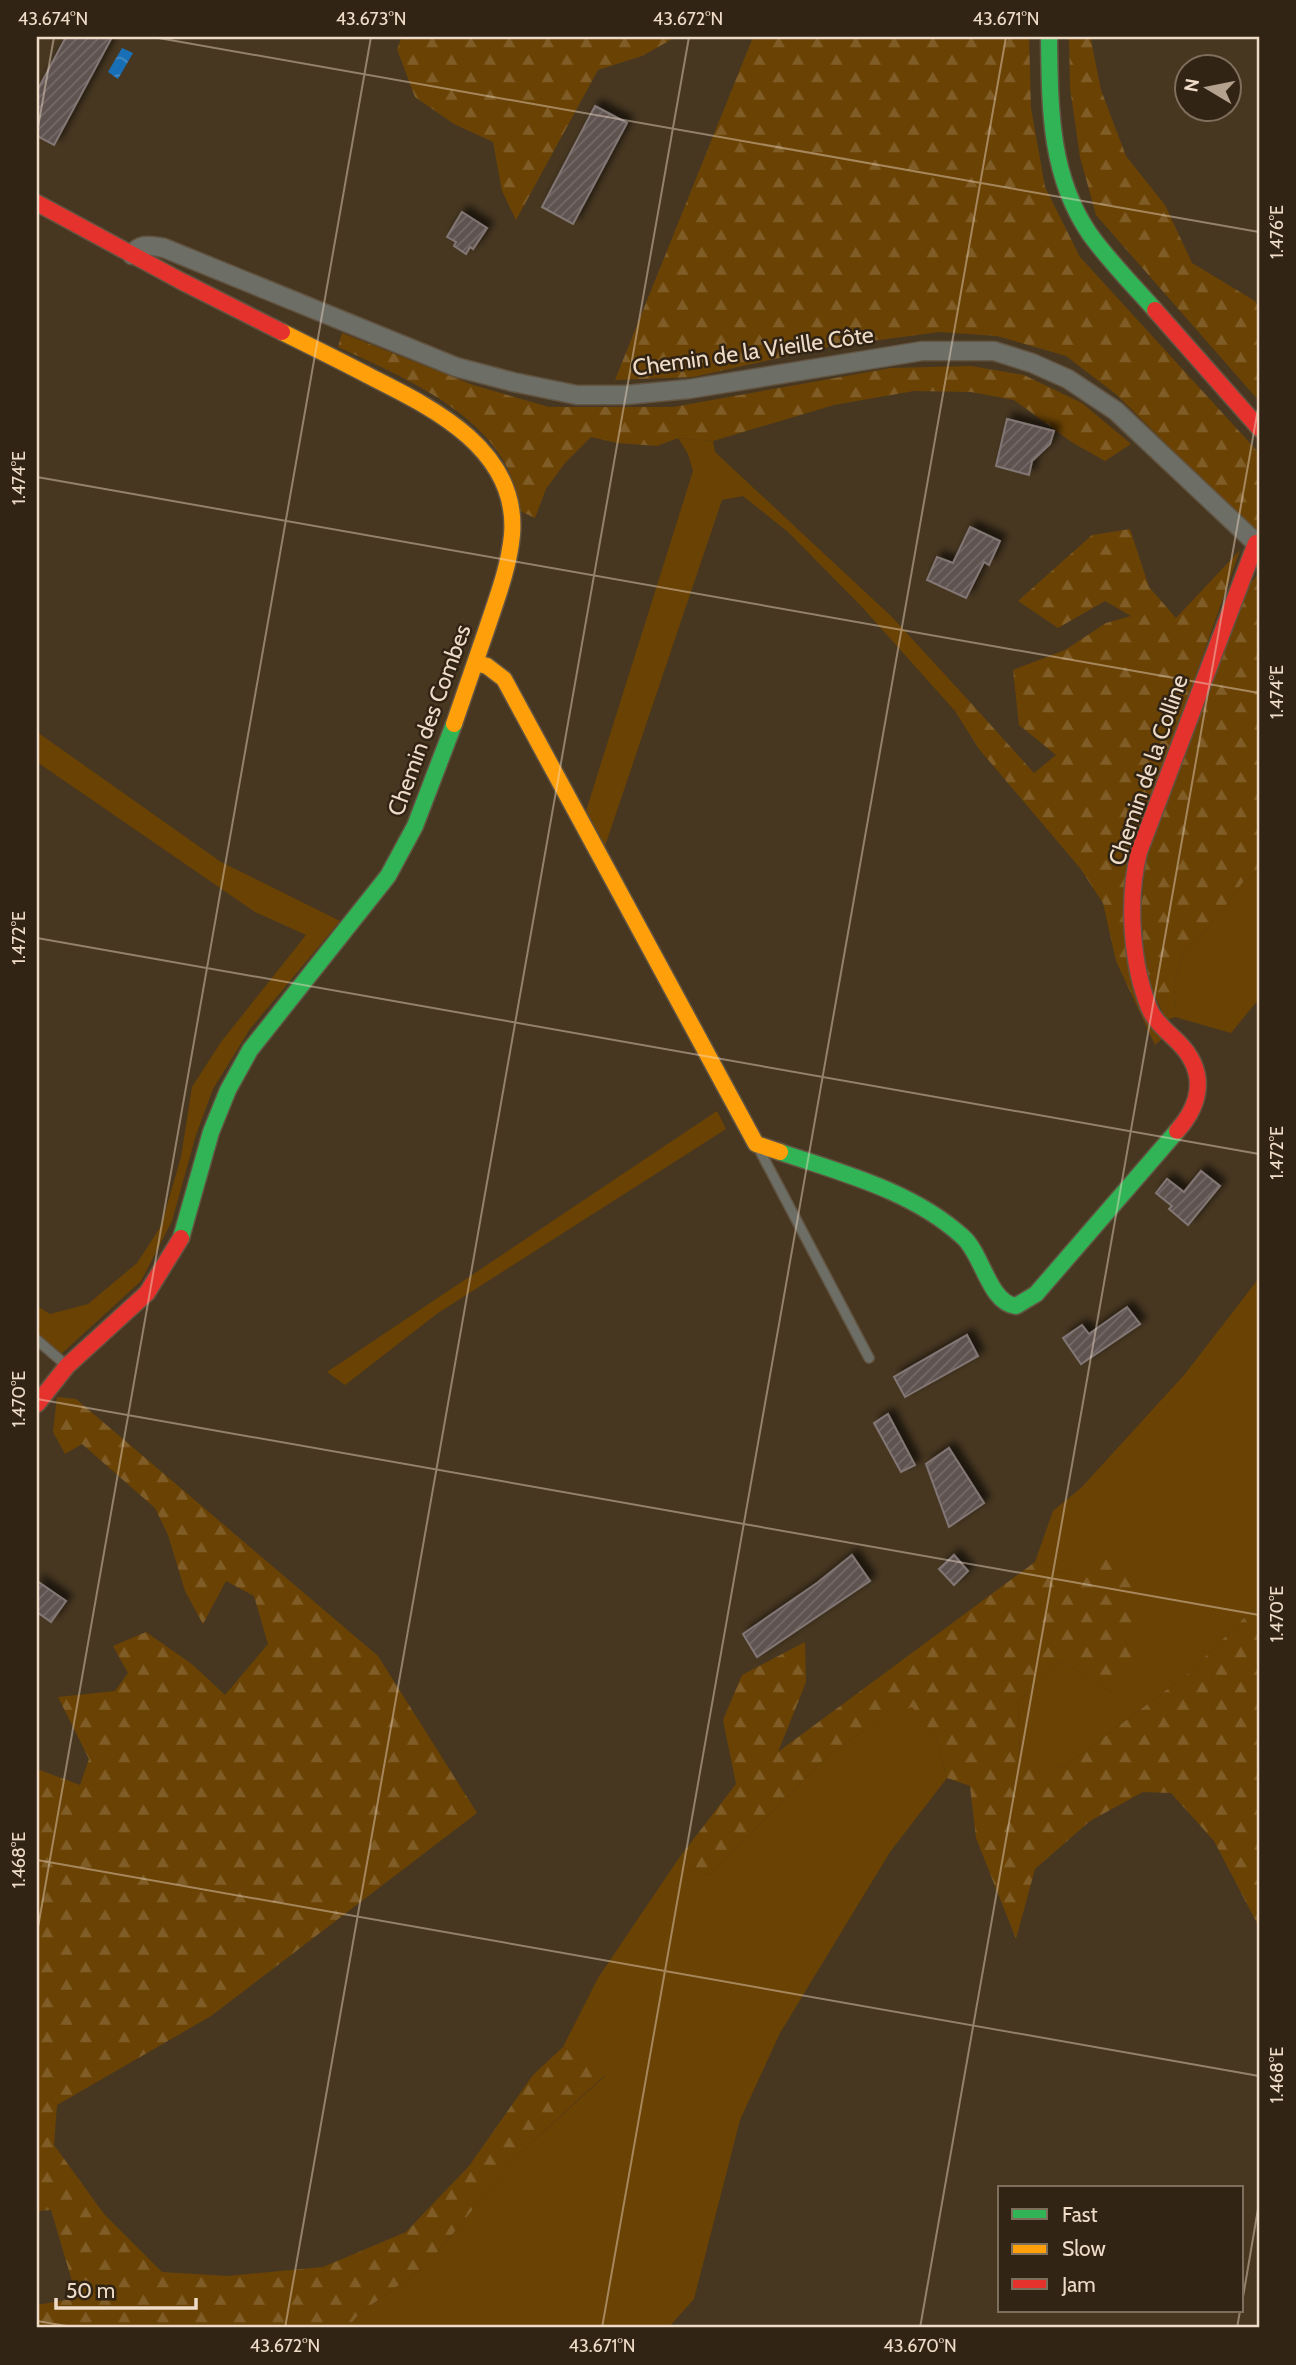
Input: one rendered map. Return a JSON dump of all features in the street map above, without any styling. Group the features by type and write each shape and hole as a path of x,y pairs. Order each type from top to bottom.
{"street":[{"path":"1049,37 1051,108 1058,165 1067,194 1080,219 1098,245 1259,428"},
{"name":"Chemin des Combes","path":"37,203 132,255 419,401 451,421 472,439 497,472 505,489 512,532 502,584 476,663 415,826 388,876 250,1049 228,1090 211,1132 179,1244 147,1293 67,1366 37,1404"},
{"name":"Chemin de la Vieille Côte","path":"132,255 136,248 142,245 164,248 456,367 577,395 626,395 689,389 922,351 994,351 1032,363 1068,379 1116,411 1258,544"},
{"name":"Chemin de la Colline","path":"756,1144 887,1191 931,1213 960,1235 976,1252 996,1293 1004,1303 1013,1306 1023,1304 1036,1294 1173,1136 1197,1105 1200,1095 1199,1081 1183,1047 1161,1027 1149,1008 1140,970 1134,919 1133,877 1139,852 1258,544"},
{"path":"476,663 487,666 504,679 756,1144"}],"lane":[{"path":"756,1144 869,1358"},
{"path":"37,1340 67,1366"}],"green space":[{"path":"402,37 676,37 642,56 598,70 516,220 502,191 493,142 454,124 415,97 397,49"},
{"path":"753,37 1029,37 1031,108 1045,187 1080,257 1259,453 1259,536 1117,395 1066,356 997,336 940,332 833,346 693,377 615,380"},
{"path":"1069,37 1093,37 1091,40 1101,90 1126,156 1165,205 1192,263 1255,301 1259,307 1259,401 1096,215 1080,157 1070,88"},
{"path":"342,333 473,385 549,407 673,407 891,368 971,366 1024,375 1082,403 1131,444 1105,461 1073,443 1014,400 971,392 914,391 834,405 713,441 678,438 657,446 617,443 591,437 565,463 546,489 535,518 520,511 508,469 495,447 477,428 457,411 410,381 338,347"},
{"path":"678,438 713,441 715,452 892,617 970,702 955,711 862,607 788,532 743,496 722,500 605,846 586,811 693,471 688,454"},
{"path":"1130,529 1149,587 1176,618 1240,550 1126,873 1163,1038 1155,1045 1116,961 1103,903 1080,868 979,749 955,711 970,702 1034,773 1056,755 1019,725 1013,670 1065,650 1106,623 1131,616 1105,601 1058,628 1018,601 1092,535"},
{"path":"1259,573 1259,871 1243,882 1210,926 1185,948 1174,982 1175,1017 1166,1020 1146,976 1141,913 1146,851 1248,586"},
{"path":"37,732 221,862 340,921 250,1029 213,1089 196,1135 172,1221 141,1281 59,1356 37,1338 37,1306 50,1314 88,1304 137,1263 161,1226 181,1157 192,1087 221,1042 306,935 255,912 37,762"},
{"path":"1259,871 1259,999 1231,1033 1175,1017 1174,982 1185,948 1210,926 1243,882"},
{"path":"717,1111 726,1129 438,1313 345,1385 327,1372"},
{"path":"1259,1278 1259,1603 1189,1673 1064,1767 1020,1763 1018,1702 1061,1661 1115,1694 1106,1551 1066,1574 1035,1562 1053,1511 1081,1488 1185,1374"},
{"path":"57,1397 76,1399 378,1656 477,1813 211,2016 57,2105 54,2145 104,2214 162,2272 227,2276 323,2267 406,2232 469,2166 533,2075 563,2047 605,2075 518,2155 426,2266 360,2313 347,2328 37,2328 37,2305 77,2298 51,2210 37,2211 37,1769 80,1785 89,1759 58,1697 115,1691 128,1673 113,1646 146,1632 193,1665 225,1695 268,1644 254,1596 226,1581 203,1624 185,1591 168,1535 155,1508 82,1444 65,1454 53,1432"},
{"path":"1107,1550 1133,1589 1135,1667 1115,1694 1061,1661 1018,1702 1020,1762 1064,1767 1189,1673 1259,1603 1259,1927 1214,1841 1171,1793 1143,1792 1090,1821 1035,1869 1016,1939 976,1838 970,1786 947,1778 936,1738 912,1707 871,1725 825,1758 709,1876 679,1858 736,1784 723,1720 742,1675 805,1642 806,1682 778,1752 1035,1562 1066,1574"},
{"path":"912,1706 936,1738 947,1778 890,1852 780,2033 740,2120 694,2299 668,2328 347,2328 360,2313 426,2266 518,2155 605,2076 563,2047 598,1978 679,1858 709,1876 825,1758 871,1725"}],"water":[{"path":"122,48 133,53 118,79 108,72"}],"building":[{"path":"66,37 112,37 54,145 37,136 37,91"},
{"path":"595,106 627,123 573,224 542,207"},
{"path":"462,212 487,228 473,249 470,247 466,254 454,246 456,242 447,237"},
{"path":"1007,419 1054,431 1050,444 1032,461 1029,475 996,466"},
{"path":"970,527 1000,541 989,565 984,562 966,598 927,580 937,557 953,563"},
{"path":"1201,1171 1220,1186 1188,1225 1169,1209 1172,1206 1156,1193 1167,1179 1184,1192"},
{"path":"1127,1307 1140,1324 1081,1364 1063,1338 1082,1325 1089,1334"},
{"path":"967,1335 978,1356 905,1397 894,1377"},
{"path":"888,1414 915,1465 901,1472 874,1423"},
{"path":"949,1448 984,1503 949,1527 926,1464"},
{"path":"852,1555 870,1581 757,1657 743,1634 817,1583"},
{"path":"954,1555 968,1571 954,1585 939,1569"},
{"path":"37,1581 66,1601 51,1622 37,1612"}],"traffic: fast":[{"path":"1049,37 1054,139 1066,187 1089,233 1155,310"},
{"path":"181,1238 211,1132 228,1090 250,1050 388,876 415,826 454,724"},
{"path":"780,1152 876,1185 922,1207 963,1237 999,1296 1016,1306 1036,1294 1177,1131"}],"traffic: slow":[{"path":"282,332 397,390 446,419 487,457 502,479 511,505 512,535 508,559 499,594 454,724"},
{"path":"476,663 487,666 504,679 756,1144 780,1152"}],"traffic: jam":[{"path":"37,203 282,332"},
{"path":"1155,310 1259,428"},
{"path":"1177,1131 1192,1109 1198,1087 1197,1076 1187,1053 1153,1015 1144,992 1133,932 1135,870 1139,852 1256,543 1259,545"},
{"path":"37,1404 67,1366 147,1293 181,1238"}]}
